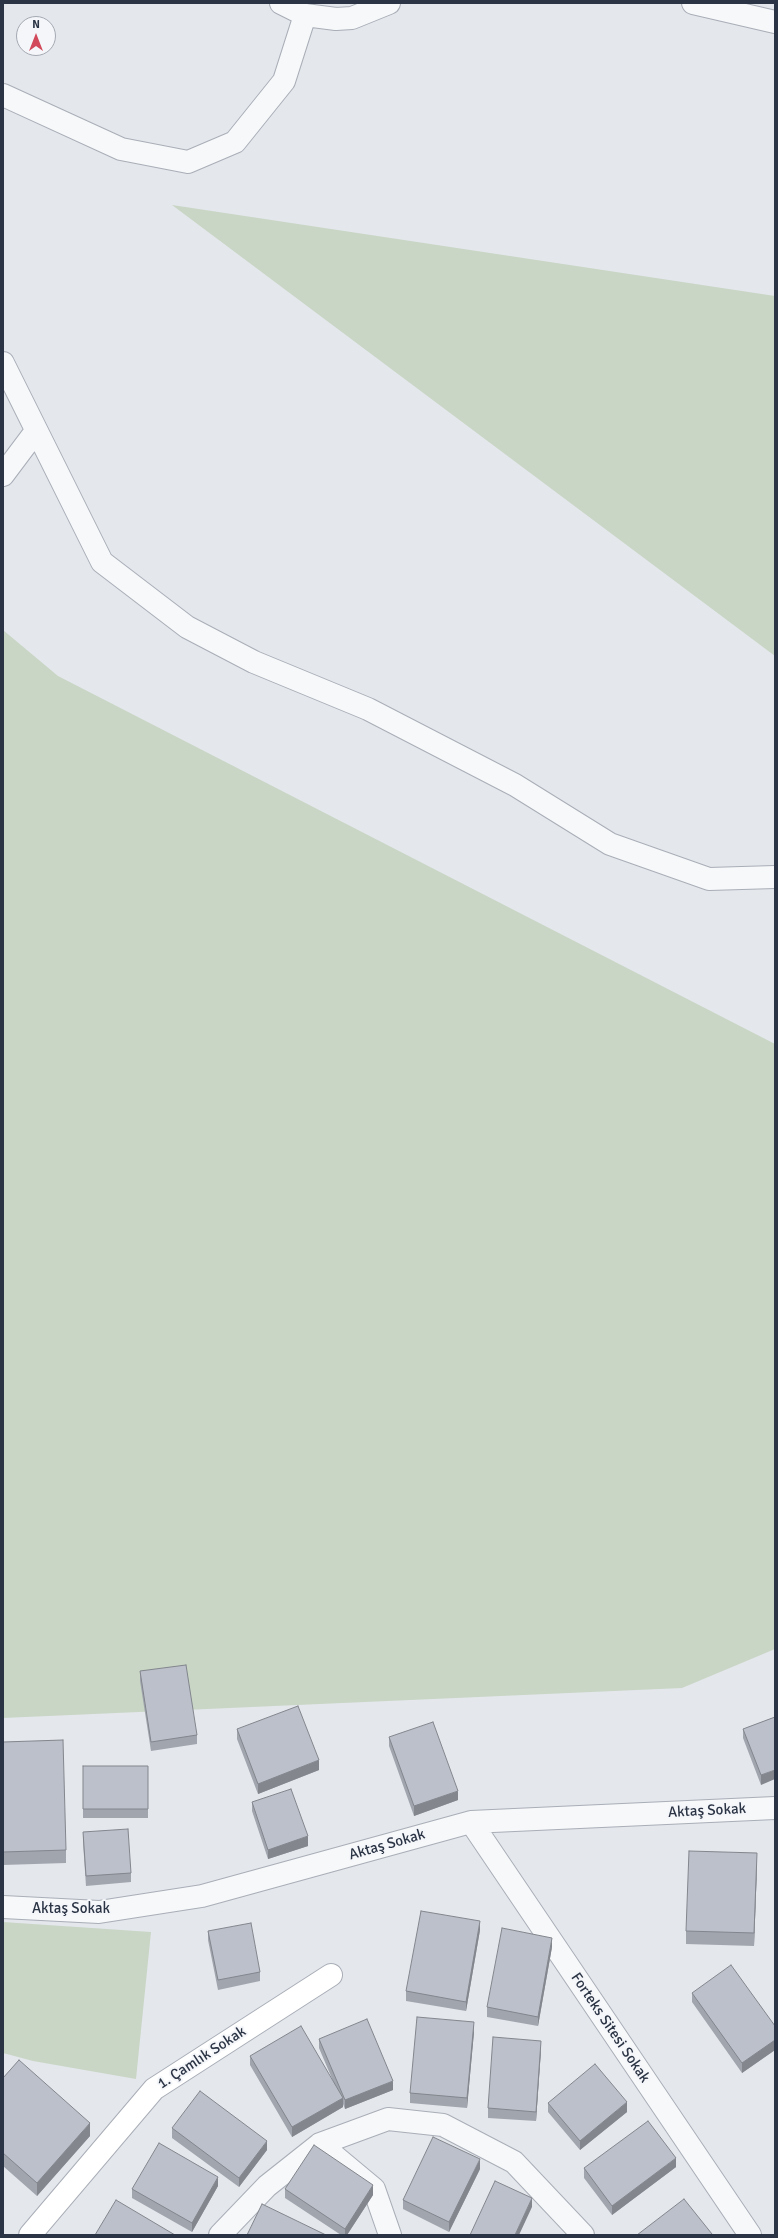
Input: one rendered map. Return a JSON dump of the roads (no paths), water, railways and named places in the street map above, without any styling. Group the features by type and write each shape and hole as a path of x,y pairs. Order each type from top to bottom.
{"street":[{"path":"281,3 305,15 336,20 352,18 389,3"},
{"path":"693,3 775,22"},
{"path":"3,95 121,149 188,162 236,142 284,81 305,15"},
{"path":"3,363 102,562 187,627 254,662 368,709 515,785 610,844 709,879 775,877"},
{"path":"3,475 36,431"},
{"name":"Aktaş Sokak","path":"3,1907 99,1912 202,1896 471,1822 775,1808"},
{"name":"Forteks Sitesi Sokak","path":"471,1822 750,2235"},
{"name":"1. Çamlık Sokak","path":"30,2235 154,2089 331,1975"},
{"path":"220,2235 267,2186 320,2144 388,2119 443,2125 514,2162 583,2235"},
{"path":"320,2144 374,2189 390,2235"}]}
